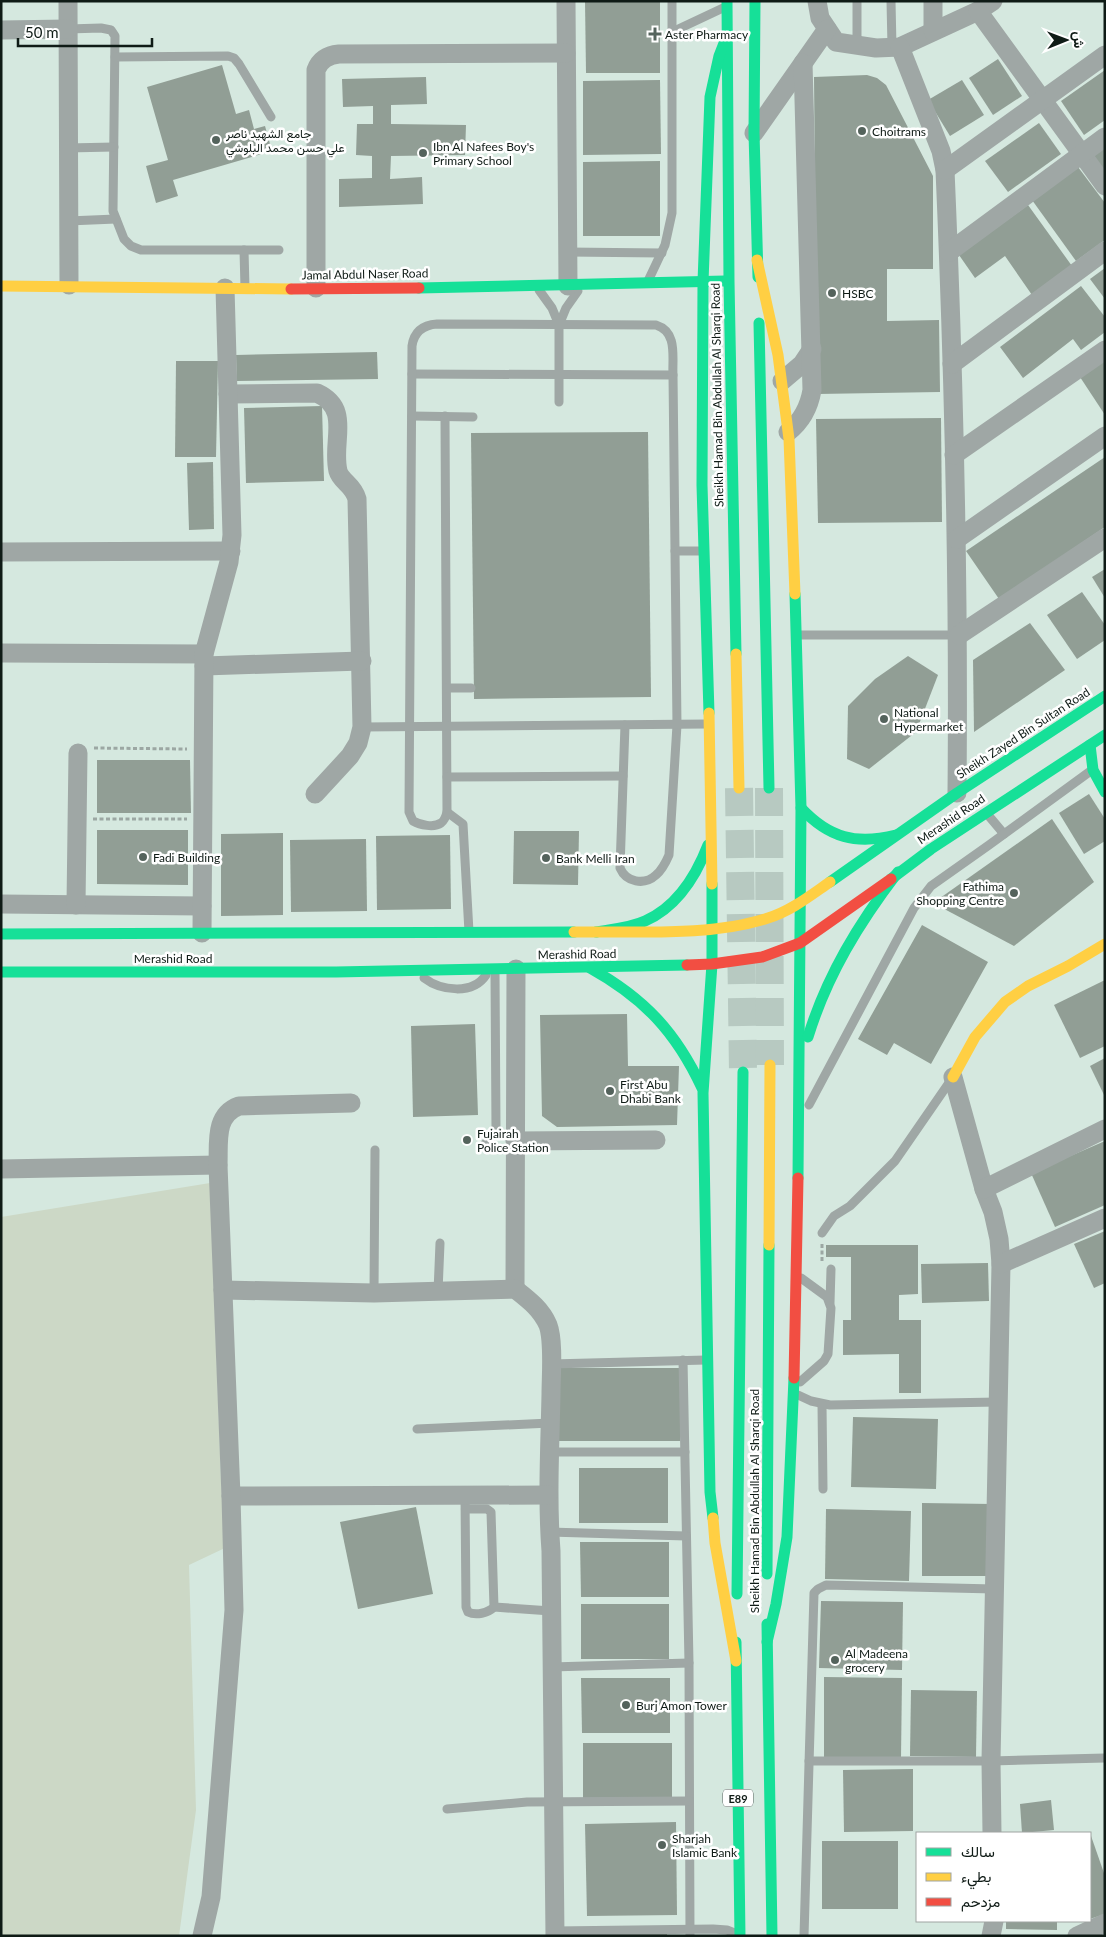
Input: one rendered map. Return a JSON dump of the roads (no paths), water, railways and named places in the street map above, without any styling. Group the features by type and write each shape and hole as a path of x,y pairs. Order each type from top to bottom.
{"main road":[{"path":"755,1 754,133 769,788"},
{"name":"Sheikh Hamad Bin Abdullah Al Sharqi Road","path":"728,3 729,281 739,788"},
{"path":"728,34 719,56 710,97 703,282 702,456 712,824 712,964 703,1093 710,1492 712,1518 736,1661"},
{"path":"757,260 769,307 782,381 788,432 793,512 801,808 800,1075 794,1390 787,1537 776,1604 767,1642"},
{"name":"Jamal Abdul Naser Road","path":"1,286 69,285 245,289 535,287 729,281"},
{"name":"Sheikh Zayed Bin Sultan Road","path":"957,793 1105,696"},
{"path":"1105,736 1090,745 1089,758 1092,770 1105,792"},
{"name":"Merashid Road","path":"1,972 590,968 712,964 762,957 800,943 836,919 898,872 1090,745"},
{"name":"Merashid Road","path":"1,934 469,933 711,930 768,918 800,902 957,793"},
{"path":"801,808 820,827 844,838 870,841 896,835"},
{"path":"596,932 631,926 647,920 674,901 699,867 712,824"},
{"path":"800,1075 813,1022 833,971 860,923 898,872"},
{"path":"712,883 722,900"},
{"path":"735,915 761,932"},
{"path":"711,930 743,937"},
{"path":"106,945 128,941 146,933"},
{"path":"777,939 800,943"},
{"path":"758,944 772,953 785,968 800,992"},
{"path":"953,1077 962,1058 974,1040 1005,1002 1025,987 1070,965 1105,944"},
{"path":"29,961 36,972"},
{"path":"590,968 628,990 655,1014 674,1036 686,1054 703,1093"},
{"name":"Sheikh Hamad Bin Abdullah Al Sharqi Road","path":"770,1065 767,1642 772,1936"},
{"name":"Sheikh Hamad Bin Abdullah Al Sharqi Road","path":"740,1936 736,1661 743,1072"}],"street":[{"path":"68,1 69,285"},
{"path":"566,1 567,252 575,286"},
{"path":"817,1 820,18 836,42 857,46 896,47 986,6 1042,100 1105,186"},
{"path":"933,1 933,31"},
{"path":"1,30 68,29"},
{"path":"754,133 827,29"},
{"path":"896,47 941,151 945,170 949,252 959,635 957,793"},
{"path":"316,288 316,70 322,60 339,54 566,53"},
{"path":"945,170 1105,54"},
{"path":"788,432 801,420 810,402 812,390 803,62"},
{"path":"949,252 1105,137"},
{"path":"952,364 1105,252"},
{"path":"202,934 204,660 231,551 225,288"},
{"path":"782,381 802,364 812,348"},
{"path":"954,455 1105,350"},
{"path":"228,394 317,393 327,398 335,407 338,418 338,469 343,479 352,487 357,499 362,727 358,743 350,756 315,794"},
{"path":"957,540 1105,436"},
{"path":"959,635 1105,538"},
{"path":"1,552 231,551"},
{"path":"1,653 204,660 362,661"},
{"path":"76,905 78,753"},
{"path":"1,904 202,906"},
{"path":"515,1289 516,969"},
{"path":"953,1077 984,1189 995,1221 1001,1264 991,1761 992,1832"},
{"path":"202,1936 211,1897 233,1617 232,1496 218,1165 220,1128 223,1116 230,1109 239,1106 351,1103"},
{"path":"984,1189 1105,1129"},
{"path":"515,1141 656,1140"},
{"path":"1,1169 218,1165"},
{"path":"1001,1264 1105,1218"},
{"path":"223,1290 374,1293 515,1289 542,1313 549,1328 551,1364 548,1495 556,1933"},
{"path":"232,1496 465,1502 548,1495"},
{"path":"991,1936 994,1922"},
{"path":"1077,1936 1105,1923"}],"lane":[{"path":"647,284 662,252 670,229 672,213 672,1"},
{"path":"857,1 857,46"},
{"path":"891,1 896,47"},
{"path":"672,32 728,3"},
{"path":"68,29 101,28 111,30 115,36 113,210 124,239 132,246 141,250 279,250"},
{"path":"115,56 228,56 234,58 271,117"},
{"path":"68,148 114,147"},
{"path":"68,221 116,218"},
{"path":"244,250 245,289"},
{"path":"567,252 662,252"},
{"path":"560,402 559,325 571,300 575,286"},
{"path":"535,287 547,300 559,325"},
{"path":"445,416 447,812 443,822 435,825 418,824 410,816 413,340 419,331 430,325 656,326 662,327 670,335 673,375 677,725 669,855 656,876 648,880 635,881 628,879 620,868 625,725"},
{"path":"412,374 673,375"},
{"path":"412,416 473,416"},
{"path":"675,551 704,551"},
{"path":"796,635 959,635"},
{"path":"447,688 471,688"},
{"path":"362,727 709,724"},
{"path":"799,1124 914,908 931,886 1092,770"},
{"path":"447,777 623,776"},
{"path":"447,812 463,824 469,933"},
{"path":"986,812 1004,834"},
{"path":"414,970 430,982 444,988 459,988 473,986 482,981 492,969"},
{"path":"484,1145 496,1130 492,969"},
{"path":"822,1233 834,1216 850,1206 895,1161 953,1077"},
{"path":"374,1293 375,1150"},
{"path":"438,1292 440,1243"},
{"path":"831,1269 828,1354 824,1361 794,1390 811,1401 822,1404 998,1402"},
{"path":"796,1275 827,1297 830,1303"},
{"path":"683,1360 689,1663 690,1932"},
{"path":"551,1364 708,1360"},
{"path":"822,1404 823,1489"},
{"path":"417,1429 550,1423"},
{"path":"550,1452 685,1452"},
{"path":"465,1502 491,1512 494,1607 491,1611 473,1614 468,1612 466,1607 465,1502"},
{"path":"549,1532 686,1536"},
{"path":"804,1936 813,1599 818,1589 826,1585 994,1589"},
{"path":"494,1607 551,1611"},
{"path":"551,1667 689,1663"},
{"path":"809,1761 991,1761 1105,1758"},
{"path":"447,1809 554,1802 689,1801"},
{"path":"556,1933 690,1932 720,1929 740,1936"}],"tunnel":[{"path":"739,788 743,1072"},
{"path":"769,788 770,1065"}],"place":[{"name":"Aster Pharmacy","path":"655,34"},
{"name":"Choitrams","path":"862,131"},
{"name":"جامع الشهيد ناصر علي حسن محمد البلوشي","path":"216,140"},
{"name":"Ibn Al Nafees Boy's Primary School","path":"423,153"},
{"name":"HSBC","path":"832,293"},
{"name":"National Hypermarket","path":"884,719"},
{"name":"Fadi Building","path":"143,857"},
{"name":"Bank Melli Iran","path":"546,858"},
{"name":"Fathima Shopping Centre","path":"1014,893"},
{"name":"First Abu Dhabi Bank","path":"610,1091"},
{"name":"Fujairah Police Station","path":"467,1140"},
{"name":"Al Madeena grocery","path":"835,1660"},
{"name":"Burj Amon Tower","path":"626,1705"},
{"name":"Sharjah Islamic Bank","path":"662,1845"}]}
